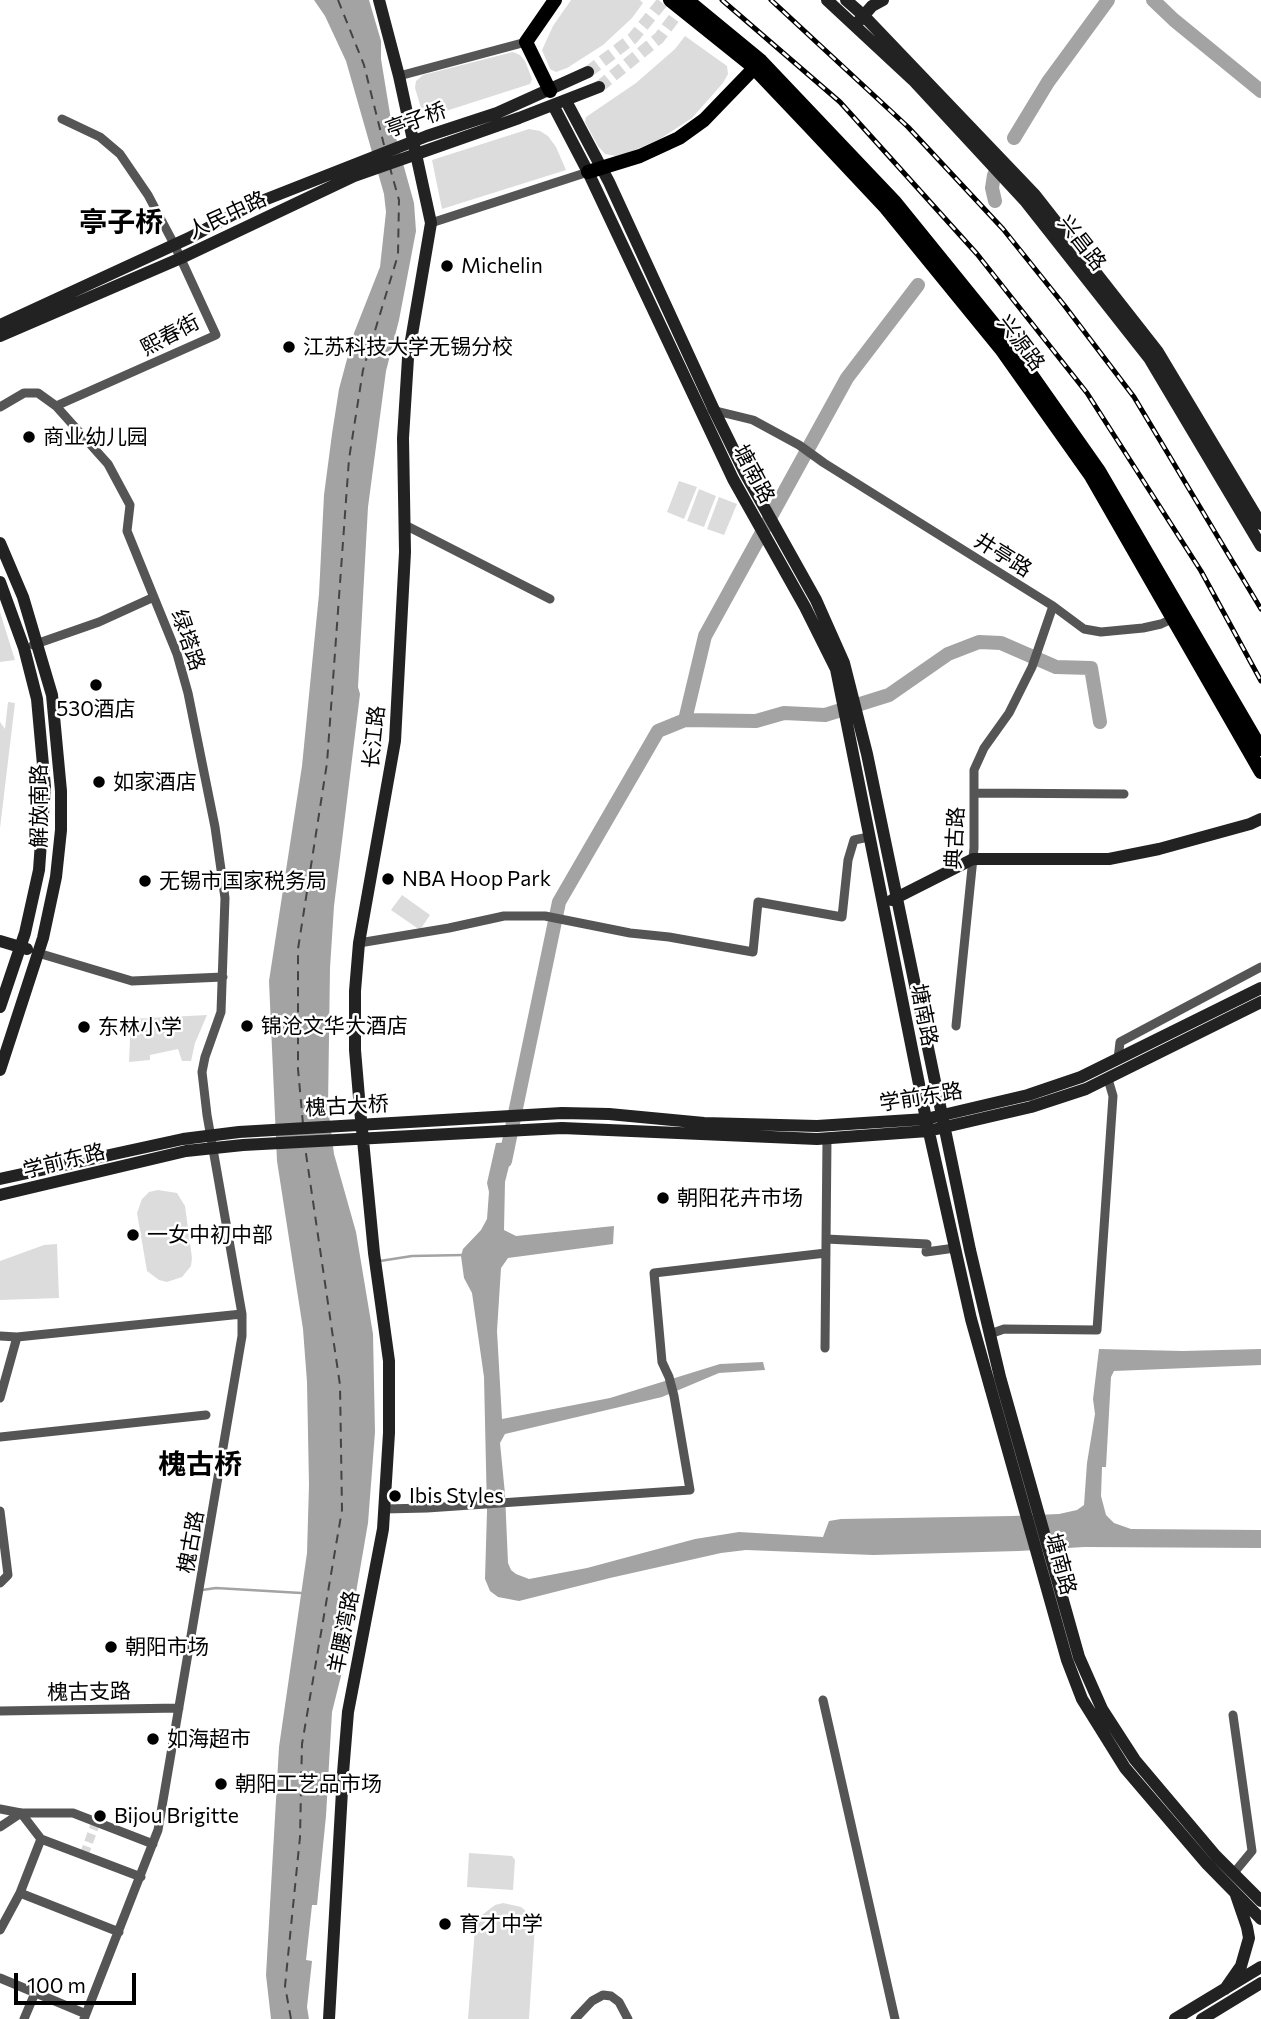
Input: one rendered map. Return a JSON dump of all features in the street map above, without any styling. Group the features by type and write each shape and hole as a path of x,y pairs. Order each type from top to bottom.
{"main road":[{"path":"379,0 399,76 431,223"},
{"path":"551,98 526,42 555,0"},
{"name":"兴源路","path":"670,0 757,64 886,208 1000,349 1091,477 1261,772"},
{"name":"兴源路","path":"687,0 757,64 894,201 1009,343 1100,471 1261,750"},
{"name":"兴昌路","path":"827,0 860,20 1035,195 1150,341 1261,524"},
{"name":"兴昌路","path":"846,0 860,20 913,80 1026,202 1149,358 1261,546"},
{"path":"860,20 883,0"},
{"path":"595,170 640,156 679,138 704,120 757,64"},
{"path":"0,325 249,206 352,171 432,149 519,118 588,72"},
{"path":"551,98 566,101 599,87"},
{"name":"亭子桥","path":"352,171 427,136 551,98"},
{"name":"塘南路","path":"551,98 595,170 713,411 816,600 844,663 843,678 856,738 897,897 943,1128 990,1334 994,1378"},
{"name":"塘南路","path":"566,101 699,410 843,678"},
{"name":"人民中路","path":"0,337 181,258 352,171"},
{"name":"长江路","path":"374,1252 355,1050 355,991 359,943 395,741 405,552 402,438 408,358 431,223"},
{"name":"解放南路","path":"0,543 9,559 38,643 52,695 57,737 61,830 56,877 38,953 0,1070"},
{"name":"解放南路","path":"0,582 24,648 37,699 45,787 39,870 20,947 0,1007"},
{"name":"塘南路","path":"856,738 869,836 882,905 955,1248 994,1378 1068,1660 1082,1699 1207,1864 1261,1902"},
{"path":"882,905 973,859 1109,859 1159,849 1261,819"},
{"path":"0,941 38,953"},
{"name":"学前东路","path":"562,1128 827,1139 927,1125 1081,1077 1261,988"},
{"name":"学前东路","path":"562,1113 609,1114 704,1123 927,1125 943,1128 1031,1107 1108,1079 1261,1002"},
{"name":"槐古大桥","path":"136,1156 183,1139 239,1132 562,1113"},
{"name":"槐古大桥","path":"136,1156 243,1145 562,1128"},
{"name":"学前东路","path":"0,1180 136,1156"},
{"name":"学前东路","path":"0,1195 48,1186 136,1156"},
{"name":"羊腰湾路","path":"329,2019 348,1712 383,1529 390,1433 389,1361 374,1252"},
{"name":"塘南路","path":"1130,1764 1236,1882 1261,1919"},
{"path":"1236,1882 1261,1893"},
{"path":"1226,1989 1241,1966 1248,1938 1236,1882"},
{"path":"1175,2019 1261,1967"},
{"path":"1202,2019 1261,1983"},
{"path":"1234,2000 1261,1995"}],"street":[{"path":"399,76 526,42"},
{"name":"熙春街","path":"55,406 216,335 174,244 148,195 120,154 100,137 62,119"},
{"path":"431,223 595,170"},
{"name":"绿塔路","path":"0,407 24,393 38,393 55,406 108,464 130,505 127,531 177,654 188,693 215,827 225,898 223,977"},
{"name":"井亭路","path":"699,410 753,420 799,445 1053,606 1084,629 1101,632 1143,628 1174,618"},
{"path":"405,526 550,598"},
{"path":"24,648 99,622 155,597"},
{"name":"典古路","path":"956,1026 973,859 974,770 984,748 1009,713 1032,667 1053,606"},
{"path":"975,793 1124,794"},
{"path":"359,943 504,916 545,916 630,933 752,952 758,902 842,917 848,860 854,839 869,836"},
{"path":"38,953 132,981 223,977"},
{"path":"1118,1059 1120,1042 1261,967"},
{"name":"槐古路","path":"85,2016 158,1830 242,1336 242,1314 202,1072 220,1012 223,977"},
{"path":"990,1334 1004,1329 1097,1330 1113,1096 1108,1079"},
{"path":"825,1348 827,1139"},
{"path":"826,1239 926,1244 926,1252 955,1248"},
{"path":"384,1509 690,1489 674,1396 662,1362 654,1273 826,1254"},
{"path":"0,1336 242,1314"},
{"path":"0,1398 18,1336"},
{"path":"0,1437 206,1415"},
{"path":"0,1511 8,1575 0,1583"},
{"path":"823,1700 895,2019"},
{"name":"槐古支路","path":"0,1711 179,1708"},
{"path":"1233,1715 1252,1851 1236,1882"},
{"path":"0,1809 21,1813 73,1813 153,1844"},
{"path":"0,1827 21,1813"},
{"path":"21,1813 41,1839 141,1877"},
{"path":"0,1930 4,1909 20,1893 41,1839"},
{"path":"20,1893 119,1932"},
{"path":"0,1978 85,2016"},
{"path":"24,2019 35,1993"},
{"path":"575,2019 592,2001 603,1995 611,1996 619,2002 628,2019"}],"shaded area":[{"path":"314,0 369,0 381,41 381,59 391,120 414,203 416,231 386,371 368,507 358,687 360,694 334,906 330,968 328,1107 334,1154 356,1232 373,1334 375,1432 368,1523 343,1668 332,1712 317,1905 312,1905 306,1960 312,1961 307,2007 309,2019 271,2019 266,1975 279,1747 307,1553 309,1485 303,1329 277,1161 269,981 302,766 319,594 324,495 332,434 339,389 354,333 380,267 386,212 384,194 346,61 325,16"},
{"path":"571,0 640,0 643,3 632,18 603,45 556,72 550,69 542,50 553,26"},
{"path":"685,36 727,66 728,74 723,83 692,118 660,139 626,154 605,154 585,122 586,117 636,83 675,49"},
{"path":"513,52 525,61 532,79 530,84 424,118 415,88 416,81 423,75"},
{"path":"529,129 548,136 566,170 442,209 432,160"},
{"path":"679,481 697,487 684,519 667,512"},
{"path":"699,489 716,496 704,527 687,521"},
{"path":"719,497 737,504 724,535 707,529"},
{"path":"0,612 9,641 15,660 0,662"},
{"path":"8,702 15,703 0,828 0,722 5,729"},
{"path":"402,895 430,915 420,930 391,910"},
{"path":"207,1015 195,1043 191,1061 182,1061 178,1049 150,1055 150,1060 129,1062 131,1019"},
{"path":"515,1142 505,1182 504,1230 516,1236 614,1226 613,1244 508,1258 501,1268 497,1331 502,1419 610,1398 720,1364 763,1362 765,1370 719,1373 662,1397 505,1434 500,1443 508,1563 516,1574 529,1579 587,1568 695,1539 739,1532 823,1537 829,1521 841,1519 1012,1516 1059,1514 1077,1510 1084,1505 1095,1414 1093,1399 1099,1349 1261,1349 1261,1365 1114,1371 1111,1377 1106,1467 1102,1467 1101,1496 1106,1515 1114,1523 1131,1529 1261,1530 1261,1548 1084,1547 873,1555 746,1550 721,1553 519,1601 498,1597 490,1591 485,1579 487,1511 484,1377 472,1293 464,1278 461,1256 463,1249 481,1230 487,1219 487,1183 496,1143"},
{"path":"158,1190 177,1193 185,1206 192,1258 191,1266 182,1277 167,1282 159,1280 147,1271 137,1213 142,1199 149,1192"},
{"path":"57,1244 59,1298 0,1300 0,1261 44,1245"},
{"path":"469,1853 512,1856 515,1860 513,1890 467,1887"},
{"path":"503,1903 521,1907 535,1926 529,2019 468,2019 475,1928 482,1915 495,1905"}],"waterway":[{"path":"1014,138 1048,82 1108,0"},
{"path":"1153,0 1261,91"},
{"path":"994,175 992,188 995,201"},
{"path":"505,1161 559,902 658,731 685,720 705,636 847,378 918,285"},
{"path":"685,720 756,721 784,713 825,715 889,695 948,654 979,642 1001,643 1056,667 1091,668 1100,722"},
{"path":"380,1261 412,1256 464,1255"},
{"path":"202,1590 216,1588 301,1593"}],"ferry route":[{"path":"338,0 364,65 384,145"},
{"path":"303,1124 298,1069 298,949 327,763 349,459 363,370 398,255 399,200 390,168"},
{"path":"291,2019 285,1986 300,1837 302,1744 342,1510 340,1385 305,1147"}],"tunnel":[{"path":"588,72 633,38 664,0"},
{"path":"599,87 659,38 686,2"},
{"path":"84,1855 96,1822"}],"railway":[{"path":"722,0 840,102 977,254 1087,393 1201,571 1261,681"},
{"path":"771,0 908,127 1003,229 1134,397 1261,609"}],"place":[{"name":"Michelin","path":"447,266"},
{"name":"江苏科技大学无锡分校","path":"289,347"},
{"name":"商业幼儿园","path":"29,437"},
{"name":"530酒店","path":"96,685"},
{"name":"如家酒店","path":"99,782"},
{"name":"NBA Hoop Park","path":"388,879"},
{"name":"无锡市国家税务局","path":"145,881"},
{"name":"锦沧文华大酒店","path":"247,1026"},
{"name":"东林小学","path":"84,1027"},
{"name":"朝阳花卉市场","path":"663,1198"},
{"name":"一女中初中部","path":"133,1235"},
{"name":"Ibis Styles","path":"395,1496"},
{"name":"朝阳市场","path":"111,1647"},
{"name":"如海超市","path":"153,1739"},
{"name":"朝阳工艺品市场","path":"221,1784"},
{"name":"Bijou Brigitte","path":"100,1816"},
{"name":"育才中学","path":"445,1924"}],"district":[{"name":"亭子桥","path":"121,223"},
{"name":"槐古桥","path":"200,1465"}]}
